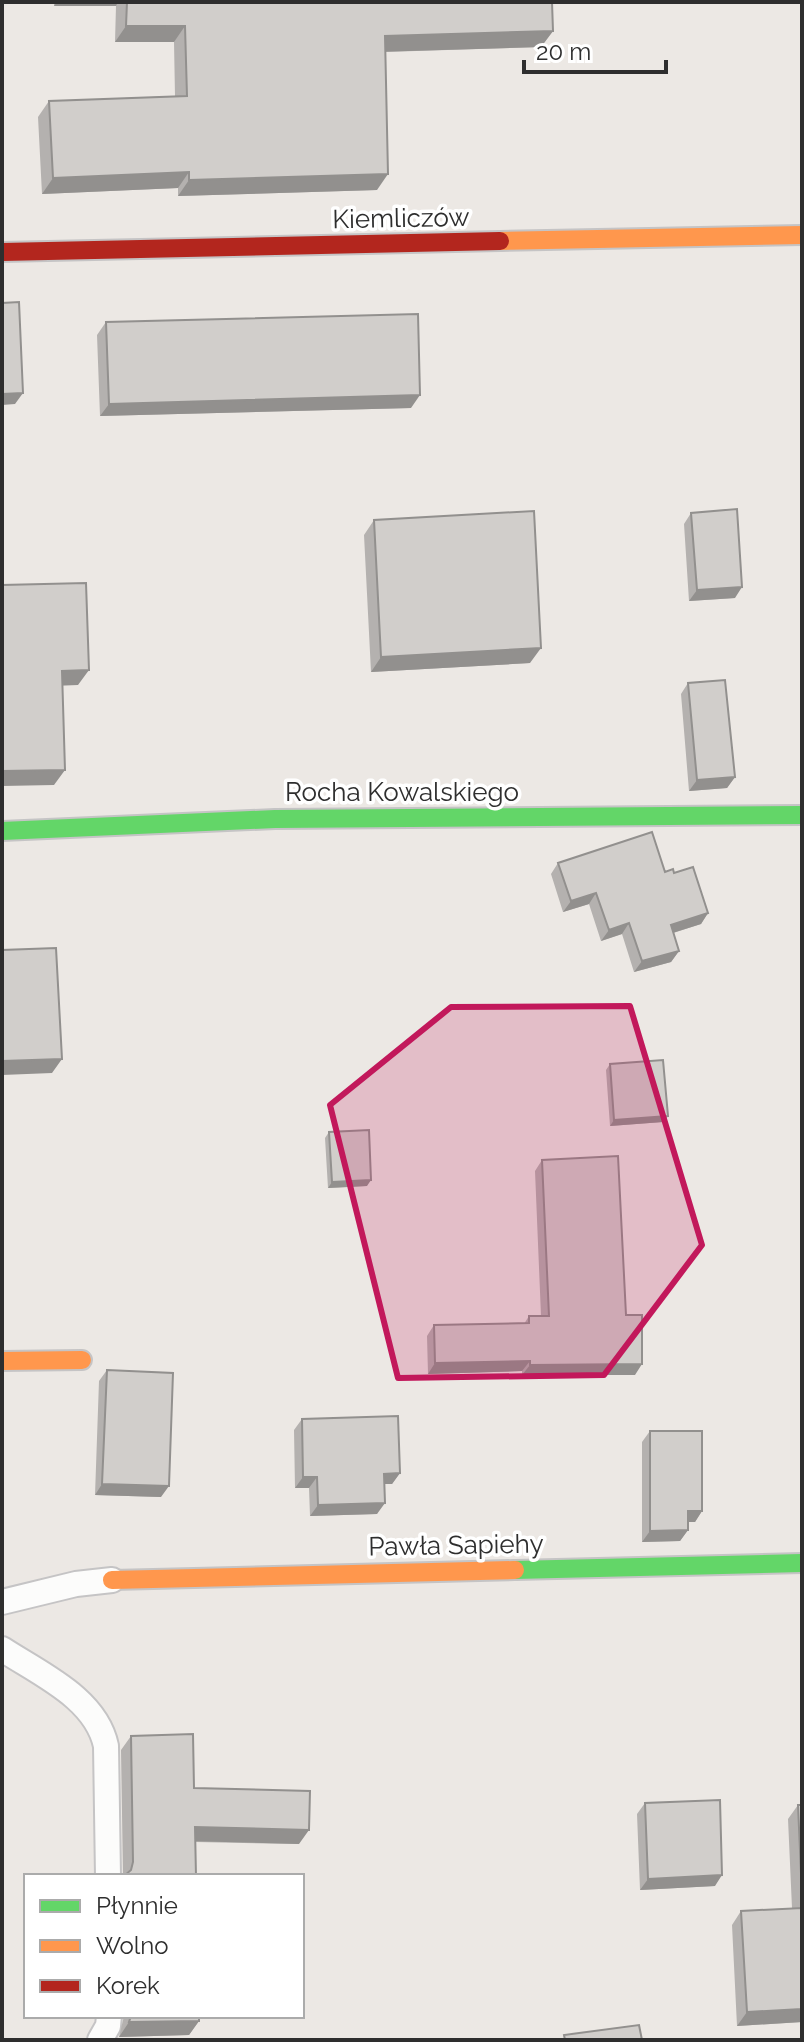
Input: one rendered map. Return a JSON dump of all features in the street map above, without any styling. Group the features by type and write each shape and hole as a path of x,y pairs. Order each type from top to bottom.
{"street":[{"name":"Kiemliczów","path":"2,252 802,235"},
{"name":"Rocha Kowalskiego","path":"2,831 275,819 802,815"},
{"path":"2,1361 82,1360"},
{"name":"Pawła Sapiehy","path":"112,1580 802,1563"}],"lane":[{"path":"2,1602 76,1584 112,1580"},
{"path":"2,1649 80,1700 102,1729 106,1746 108,1874"},
{"path":"100,2040 109,2018"}],"highlighted area":[{"path":"630,1006 702,1245 604,1375 398,1378 330,1105 451,1007"}],"building":[{"path":"127,2 552,2 553,31 385,36 388,174 189,180 189,172 53,178 49,101 187,96 185,26 126,26"},
{"path":"19,302 23,393 2,394 2,303"},
{"path":"418,314 420,395 109,404 106,322"},
{"path":"737,509 742,587 697,590 691,513"},
{"path":"534,511 541,648 381,657 374,520"},
{"path":"86,583 89,670 62,671 65,770 2,771 2,585"},
{"path":"725,680 735,777 697,780 688,683"},
{"path":"652,832 665,872 673,869 674,873 693,867 708,913 671,925 679,951 642,961 629,923 609,930 596,893 571,901 558,863"},
{"path":"56,948 62,1059 2,1061 2,950"},
{"path":"663,1060 668,1116 614,1120 610,1064"},
{"path":"369,1130 371,1180 332,1182 329,1132"},
{"path":"618,1156 626,1315 642,1315 642,1364 530,1365 530,1361 435,1363 434,1325 529,1323 529,1316 549,1316 542,1160"},
{"path":"107,1370 173,1373 169,1486 102,1484"},
{"path":"398,1416 400,1473 384,1474 385,1503 318,1505 317,1477 303,1477 302,1419"},
{"path":"650,1431 702,1431 702,1511 688,1511 688,1530 650,1531"},
{"path":"193,1734 194,1788 310,1791 309,1830 195,1827 196,1874 126,1874 133,1862 131,1736"},
{"path":"720,1800 722,1875 648,1879 645,1803"},
{"path":"798,1805 802,1805 802,1896"},
{"path":"802,1908 802,2009 747,2012 741,1911"},
{"path":"130,2018 199,2018 199,2021 129,2022"},
{"path":"639,2025 642,2040 565,2040 564,2035"}],"traffic: fast":[{"path":"2,831 275,819 802,815"},
{"path":"515,1570 802,1563"}],"traffic: slow":[{"path":"500,241 802,235"},
{"path":"2,1361 82,1360"},
{"path":"112,1580 515,1570"}],"traffic: jam":[{"path":"2,252 500,241"}]}
